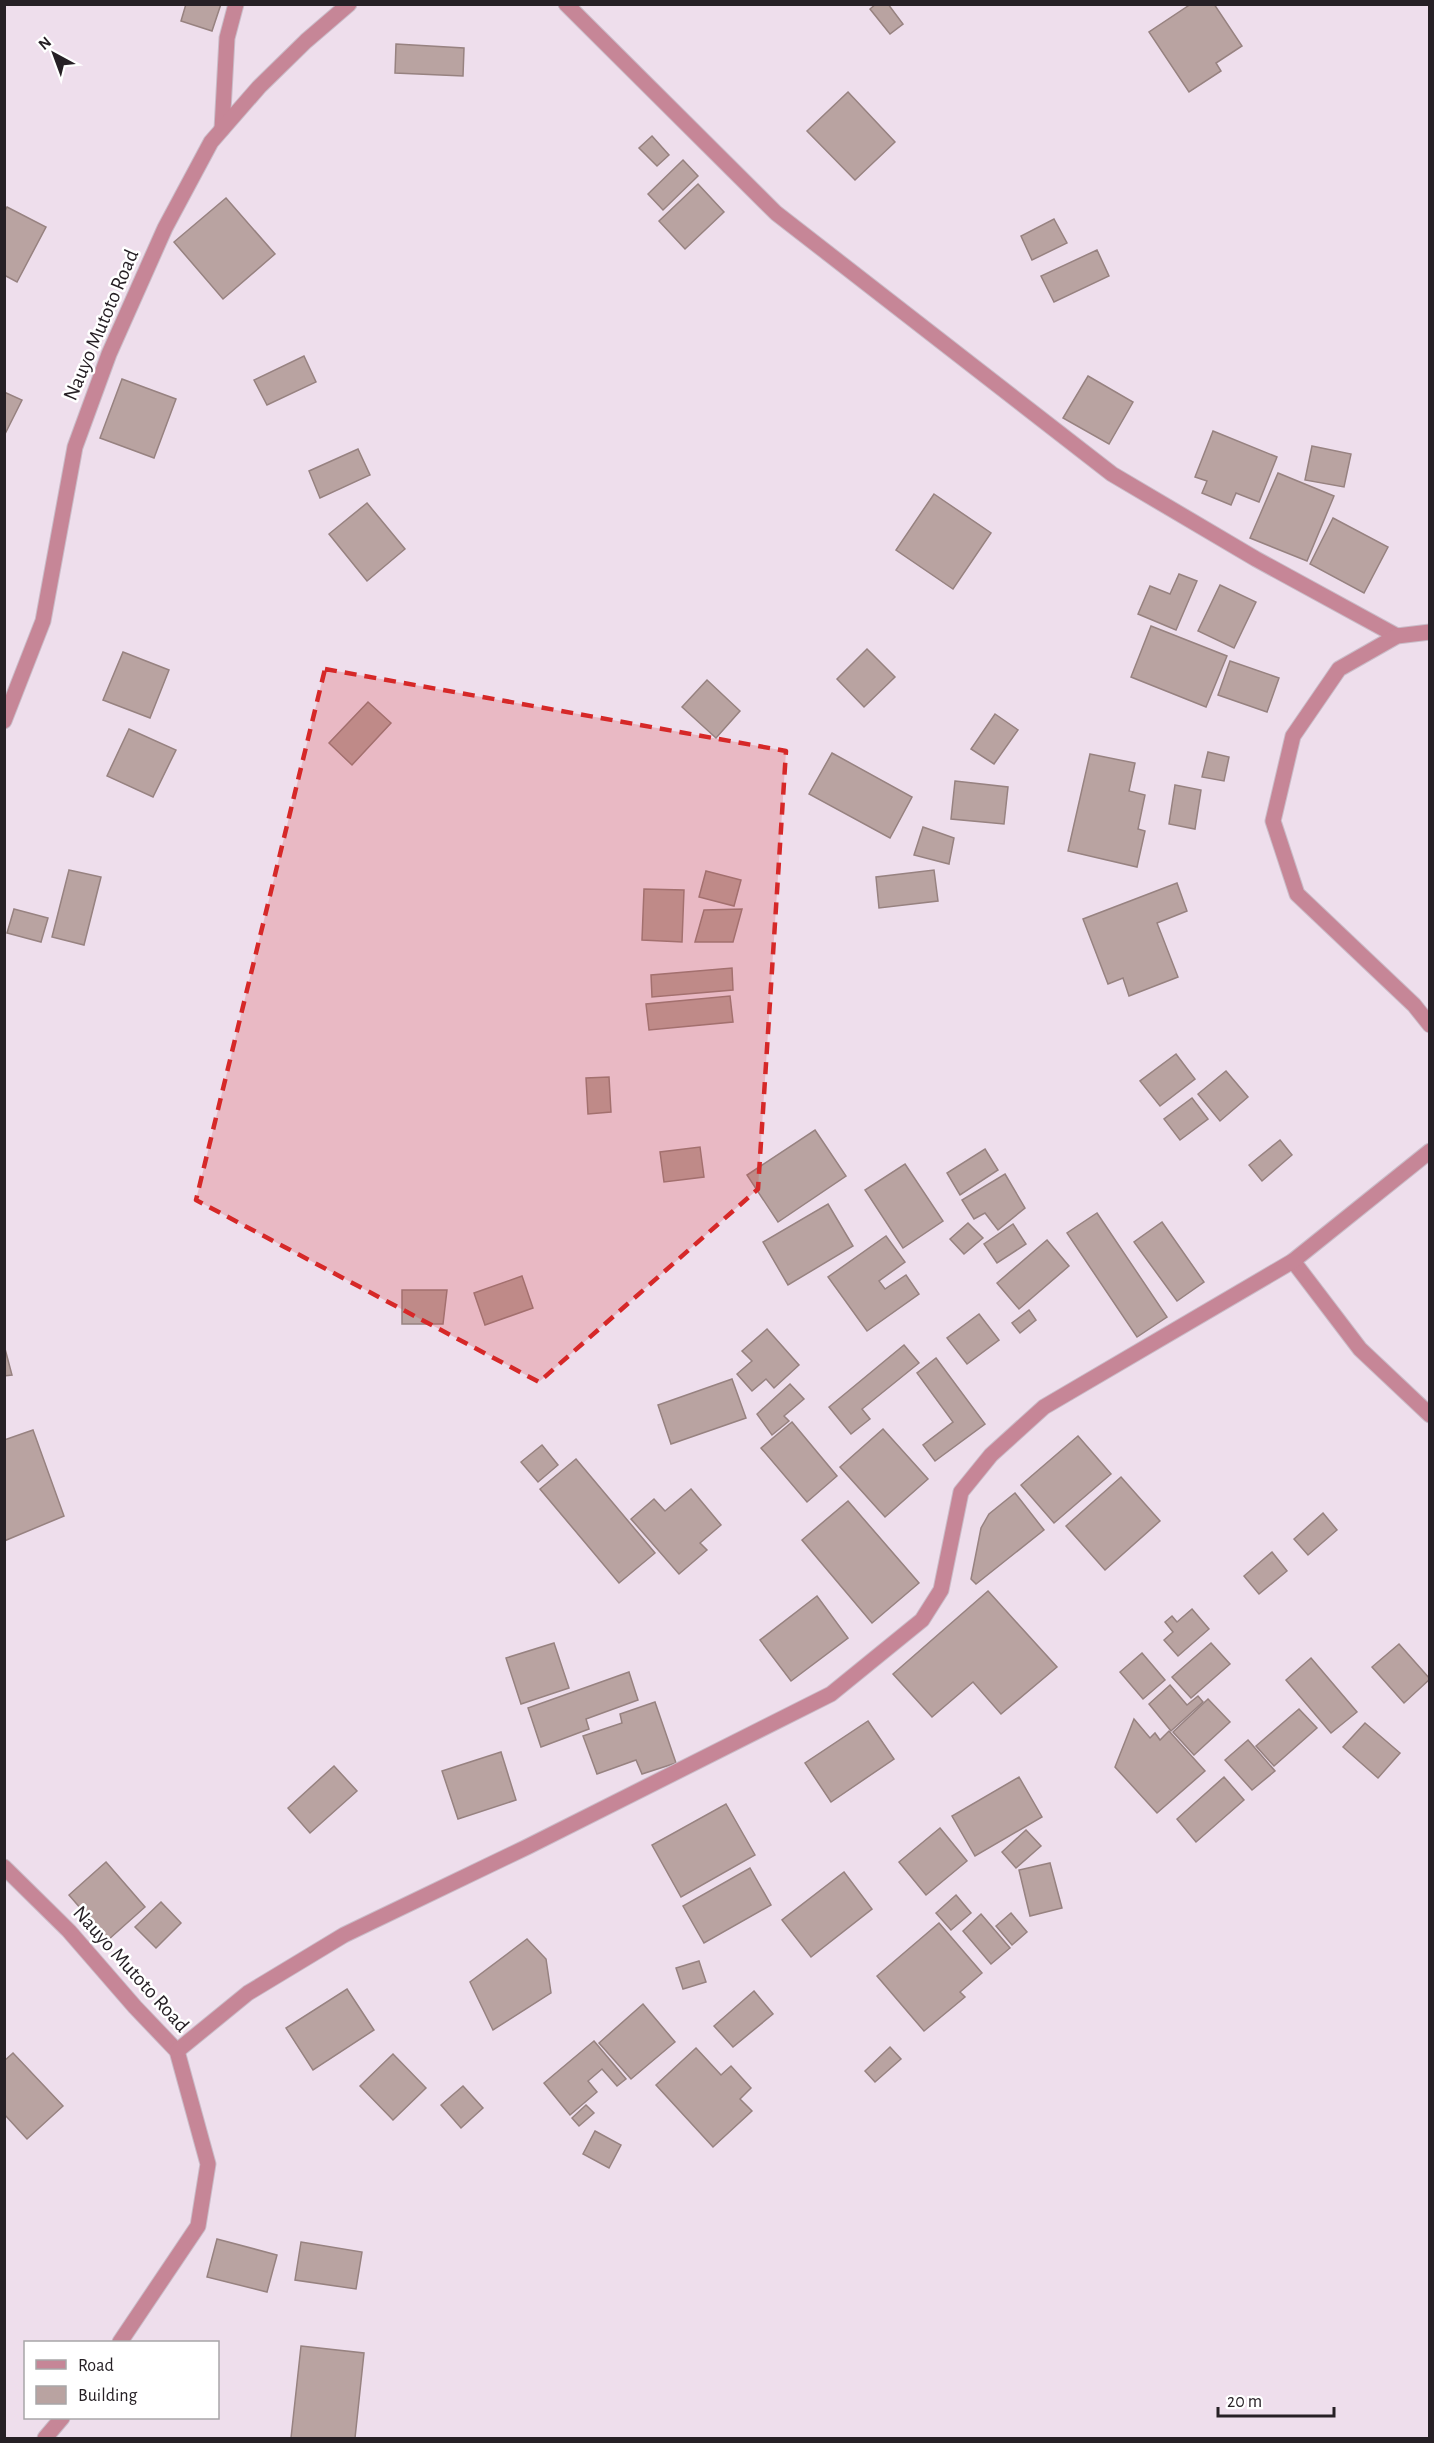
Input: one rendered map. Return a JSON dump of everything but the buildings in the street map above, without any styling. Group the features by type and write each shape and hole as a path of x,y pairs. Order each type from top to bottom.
{"street":[{"path":"222,129 227,38 236,4"},
{"name":"Nauyo Mutoto Road","path":"4,721 43,621 75,447 101,374 165,228 211,142 259,87 306,41 349,4"},
{"path":"566,4 776,213 1112,474 1256,559 1397,636"},
{"path":"1430,632 1397,636 1339,669 1293,736 1273,822 1297,894 1414,1005 1430,1025"},
{"path":"177,2051 248,1993 344,1935 831,1694 922,1620 941,1590 961,1492 992,1455 1044,1407 1293,1260 1430,1151"},
{"path":"1293,1260 1360,1349 1430,1415"},
{"name":"Nauyo Mutoto Road","path":"4,1867 69,1931 177,2051 208,2164 198,2226 121,2341"},
{"path":"45,2439 61,2419"}],"highlighted area":[{"path":"325,669 786,751 758,1189 539,1382 196,1200"}]}
